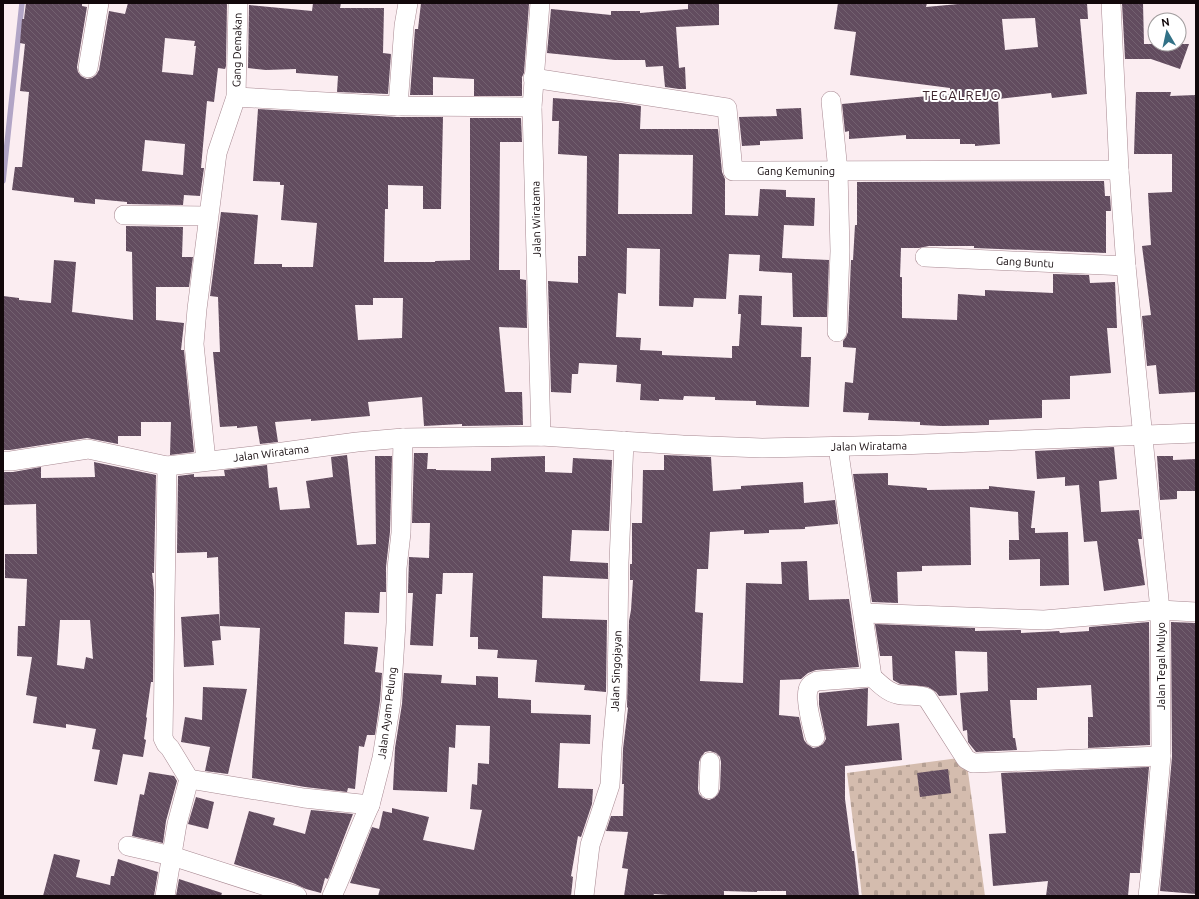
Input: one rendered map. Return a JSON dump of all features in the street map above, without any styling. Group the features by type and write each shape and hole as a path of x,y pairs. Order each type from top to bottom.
{"street":[{"path":"88,68 99,3"},
{"name":"Gang Demakan","path":"206,461 194,344 216,152 236,98 238,3"},
{"path":"398,106 404,26 408,3"},
{"name":"Jalan Wiratama","path":"540,3 532,107 541,436"},
{"name":"Jalan Tegal Mulyo","path":"1111,3 1119,170 1126,266 1160,610 1161,756 1152,871 1148,896"},
{"name":"Gang Kemuning","path":"534,78 727,108 733,171 1119,170"},
{"path":"236,98 398,106 532,107"},
{"path":"831,101 838,171 840,251 837,332"},
{"path":"124,215 208,216"},
{"name":"Gang Buntu","path":"925,258 1126,266"},
{"name":"Jalan Wiratama","path":"3,461 88,449 167,466 357,442 403,438 541,436 683,445 838,447 1196,433"},
{"name":"Jalan Ayam Pelung","path":"332,896 346,866 360,826 370,805 382,758 391,702 396,623 397,568 401,533 403,438"},
{"name":"Jalan Singojayan","path":"584,896 590,845 610,785 617,694 619,562 624,442"},
{"path":"838,447 864,613 872,677 887,691 894,694 921,696 927,698 966,759 973,763 1161,756"},
{"path":"165,896 177,824 189,779 163,738 167,466"},
{"path":"864,613 1044,620 1160,610 1196,612"},
{"path":"815,737 809,712 808,691 811,684 822,680 872,677"},
{"path":"709,789 710,762"},
{"path":"189,779 304,798 370,805"},
{"path":"128,846 172,856 297,896"}],"green space":[{"path":"966,757 985,896 862,896 847,773"}],"building":[{"path":"26,3 82,3 82,6 87,7 77,67 81,76 87,79 96,75 99,70 109,11 125,14 128,3 227,3 226,66 225,69 218,68 214,102 207,101 201,168 204,168 200,196 184,195 183,205 127,204 127,202 95,199 95,204 74,202 74,198 12,190 15,167 22,167 29,92 20,91 25,44 20,43 22,19 24,19","holes":["165,38 195,41 194,46 196,46 193,75 162,72","145,140 185,144 183,175 142,171"]},
{"path":"313,3 341,3 340,8 384,8 383,53 391,54 388,94 337,92 338,76 296,73 296,69 266,70 248,68 249,5 312,11"},
{"path":"421,3 529,4 524,73 522,77 522,96 474,96 474,79 433,77 433,95 410,95 415,29 418,29"},
{"path":"688,3 719,3 719,25 676,27 679,68 685,67 686,89 665,87 663,66 646,67 645,60 615,60 547,53 551,9 611,15 611,11 640,11 640,13 688,9"},
{"path":"838,3 927,3 926,7 969,3 1087,3 1088,19 1080,19 1087,94 1052,98 1051,93 998,99 1000,144 975,146 975,144 960,144 960,139 906,139 906,135 849,139 849,131 845,132 842,104 950,94 950,88 850,75 856,32 834,29","holes":["1035,18 1038,47 1005,50 1002,19"]},
{"path":"1122,3 1143,3 1144,44 1147,44 1147,52 1186,52 1180,69 1151,59 1125,59"},
{"path":"1136,92 1171,92 1170,96 1196,95 1196,392 1159,394 1156,365 1147,366 1142,316 1151,315 1142,246 1151,245 1148,193 1172,192 1172,154 1134,154"},
{"path":"553,98 641,106 640,129 718,129 722,172 725,179 725,215 758,216 760,189 786,190 786,197 815,198 814,226 784,225 782,258 829,260 827,317 793,317 792,273 759,271 760,255 729,254 726,299 694,298 693,307 659,306 660,249 627,248 626,294 618,293 616,337 641,338 640,350 662,351 662,355 732,358 732,346 739,346 741,314 738,314 739,295 762,296 761,325 802,327 801,357 811,357 809,407 756,405 756,401 715,400 715,397 684,396 683,400 640,400 641,384 616,382 617,365 579,363 578,374 572,374 571,393 551,392 548,281 578,283 578,256 586,256 587,156 558,154 559,121 552,121","holes":["619,154 693,155 692,214 618,214"]},
{"path":"801,108 803,139 760,141 760,145 742,146 739,117 777,116 776,109"},
{"path":"258,109 397,117 443,117 441,209 423,209 423,186 388,185 388,209 385,209 384,262 470,260 470,118 521,118 522,142 500,142 499,270 520,270 520,279 526,280 527,328 499,327 505,392 522,392 523,425 462,426 462,424 424,426 422,397 368,402 370,416 311,421 311,419 275,422 278,442 260,444 257,426 237,428 237,426 220,427 213,352 220,352 218,297 210,296 221,212 258,215 254,264 282,264 282,267 313,267 317,223 281,220 284,185 280,185 280,182 253,181","holes":["373,298 403,298 402,338 358,340 355,305 373,305"]},
{"path":"1104,181 1105,196 1110,196 1111,211 1106,211 1106,253 974,248 974,246 929,246 919,248 901,248 900,277 902,277 902,318 957,320 958,294 985,296 985,290 1053,293 1053,274 1089,275 1090,283 1115,282 1117,328 1107,328 1111,373 1070,376 1070,399 1042,400 1042,418 989,420 989,425 942,426 920,425 920,422 868,420 869,413 843,412 845,382 853,383 856,348 843,347 843,341 848,332 851,260 853,260 855,225 857,225 857,182"},
{"path":"126,226 183,227 182,257 193,257 189,287 156,287 156,320 184,323 181,350 184,350 194,452 170,455 171,422 141,422 141,436 118,436 118,444 87,438 3,450 3,296 19,298 19,300 51,303 54,260 76,262 72,312 133,320 132,252 126,251"},
{"path":"1114,447 1117,479 1099,481 1101,512 1139,510 1142,539 1138,539 1145,585 1104,591 1097,541 1084,542 1079,485 1065,486 1065,477 1037,479 1035,451"},
{"path":"414,453 428,453 427,469 436,470 491,471 491,458 545,456 545,472 572,473 573,458 612,460 609,531 572,530 570,561 608,563 608,579 543,576 542,618 607,620 606,692 584,690 585,685 535,682 537,660 497,658 498,650 478,649 478,637 470,637 473,573 443,573 442,594 436,594 433,646 410,645 413,593 408,593 409,557 429,558 430,523 412,523"},
{"path":"347,455 357,545 376,544 375,456 392,456 390,532 386,567 386,592 380,592 379,613 345,612 344,644 378,647 375,672 382,673 375,735 367,735 364,747 359,746 355,789 348,788 347,792 252,778 260,628 220,626 218,557 207,558 207,552 177,553 178,476 194,474 194,477 225,476 224,470 267,465 269,488 277,487 280,510 310,508 306,481 333,477 331,457"},
{"path":"664,455 711,457 713,491 741,489 741,486 803,482 804,503 835,500 838,524 805,527 805,529 769,530 769,533 744,534 744,530 710,532 708,569 697,569 695,612 703,613 700,681 743,683 746,583 782,584 781,562 807,561 809,600 849,599 859,667 816,670 808,673 801,679 780,680 779,715 799,717 804,740 813,748 818,747 823,744 826,739 819,705 819,693 868,688 867,726 899,723 902,760 845,766 845,799 852,851 854,851 859,896 786,896 786,891 724,891 724,896 654,894 653,896 624,896 628,869 622,868 628,832 606,831 611,816 623,816 623,749 628,708 629,621 633,580 630,580 630,564 632,564 632,523 642,523 643,470 664,470","holes":["710,751 716,753 720,757 721,762 720,789 718,794 709,800 703,798 699,794 699,762 705,752"]},
{"path":"1157,456 1173,456 1173,460 1196,459 1196,491 1177,491 1177,499 1160,500"},
{"path":"94,462 156,475 154,573 152,573 154,590 153,682 151,682 146,717 144,739 146,740 143,757 123,754 117,785 94,781 100,750 92,749 96,729 66,724 66,728 33,723 37,697 26,695 32,657 17,656 18,626 25,626 27,579 5,578 5,554 37,554 36,504 3,505 3,472 13,472 41,467 41,478 95,477","holes":["60,620 90,620 93,659 86,657 84,669 57,665"]},
{"path":"888,473 888,485 927,488 927,490 989,489 989,486 1035,491 1031,528 1035,528 1035,533 1068,532 1069,585 1040,586 1040,559 1009,560 1009,540 1019,540 1018,512 970,507 971,565 922,566 922,571 897,572 898,603 872,602 853,474"},
{"path":"219,614 221,640 212,641 214,665 184,667 181,617"},
{"path":"1149,622 1150,745 1088,748 1088,717 1093,717 1091,685 1037,688 1037,700 1010,700 1013,738 1015,738 1017,750 976,752 968,742 967,730 963,731 960,693 988,691 987,652 955,651 957,695 939,696 928,687 900,684 893,680 892,656 880,656 875,624 975,628 975,631 1021,630 1021,633 1059,631 1060,633 1089,631 1089,627"},
{"path":"1171,622 1196,623 1196,894 1160,891 1172,757"},
{"path":"404,673 442,675 441,683 476,685 476,676 498,677 498,698 531,700 531,713 591,715 590,744 560,743 558,788 593,789 592,804 581,837 578,836 571,876 573,877 571,896 378,896 380,889 350,883 372,827 379,829 383,811 392,813 392,808 429,817 423,840 474,850 482,810 470,809 472,784 477,785 478,763 489,764 490,726 456,725 455,748 449,747 447,792 393,790 395,748 402,704"},
{"path":"203,687 247,689 228,774 205,771 210,747 181,742 185,717 202,720"},
{"path":"1149,767 1140,873 1130,873 1128,896 1046,896 1048,881 993,886 989,834 1006,833 1001,773"},
{"path":"948,769 951,793 920,797 917,773"},
{"path":"149,772 174,776 177,781 166,821 163,843 132,836 140,794 144,795"},
{"path":"196,797 214,802 208,829 188,824"},
{"path":"311,810 353,814 328,879 325,878 321,893 234,864 249,811 275,818 273,825 305,834"},
{"path":"54,854 80,860 76,877 110,885 111,876 114,876 118,859 158,872 154,896 43,896"},
{"path":"179,879 222,893 221,896 176,896"}],"waterway":[{"path":"3,181 22,3"}],"district":[{"name":"TEGALREJO","path":"962,95"}]}
